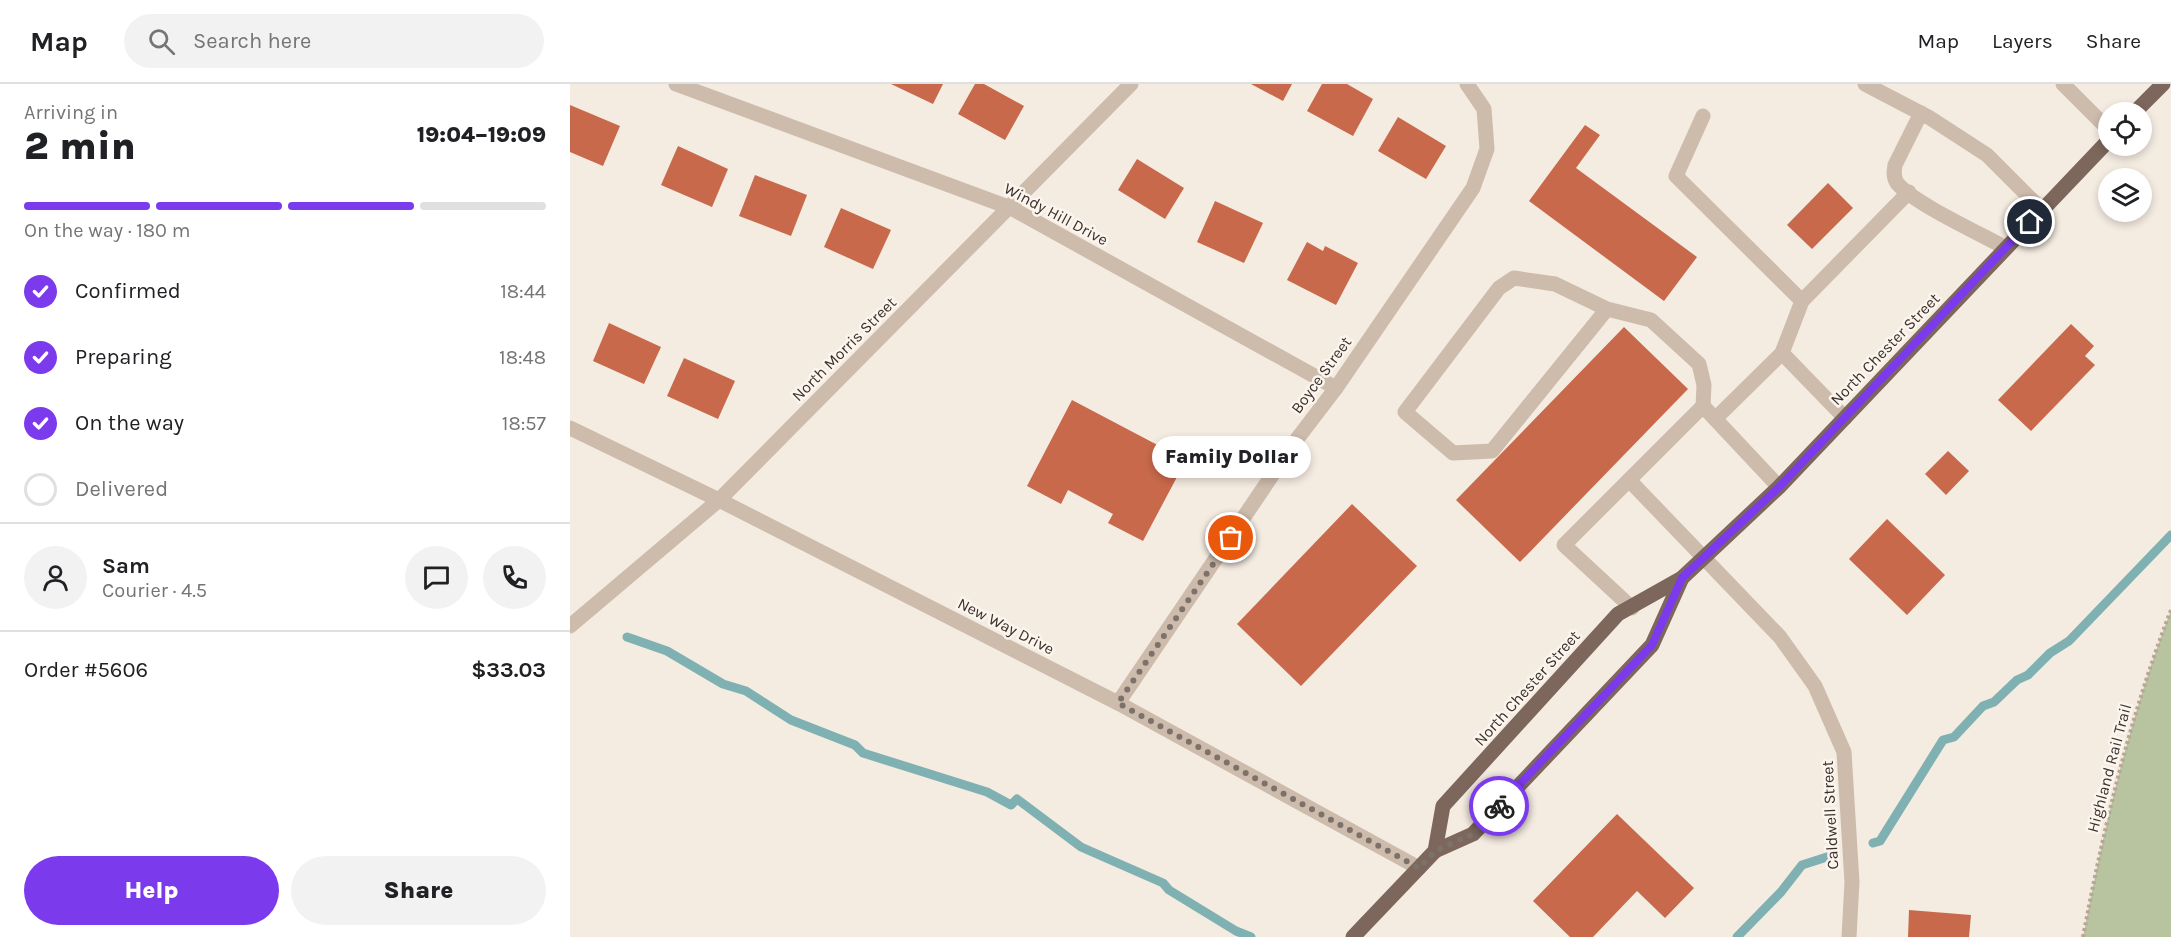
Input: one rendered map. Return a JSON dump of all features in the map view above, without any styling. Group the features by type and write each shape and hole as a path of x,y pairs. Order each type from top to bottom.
{"main road":[{"path":"2145,102 2163,84"},
{"name":"North Chester Street","path":"1435,851 1443,806 1618,614 1682,578 1779,487 2098,151"},
{"name":"North Chester Street","path":"1353,937 1435,851 1473,834 1652,645 1682,578"}],"street":[{"name":"Windy Hill Drive","path":"676,84 1011,208 1336,388"},
{"name":"North Morris Street","path":"570,626 719,500 1011,208 1131,84"},
{"name":"Boyce Street","path":"1118,703 1294,443 1336,388 1473,188 1487,149 1484,109 1467,84"},
{"path":"1865,84 1921,113 1988,155 2042,210"},
{"path":"2063,84 2098,119"},
{"path":"1921,113 1893,174 1896,182 1927,205 2006,248"},
{"path":"1703,116 1677,176 1802,301"},
{"path":"1715,419 1782,353 1802,301 1909,192"},
{"path":"1607,309 1492,451 1453,453 1405,412 1499,288 1514,278 1555,284 1607,309 1651,320 1699,364 1704,385 1702,405 1564,545 1632,608"},
{"path":"1782,353 1845,418"},
{"path":"1702,405 1779,487"},
{"name":"New Way Drive","path":"570,428 719,500 1118,703 1419,868"},
{"name":"Caldwell Street","path":"1629,480 1706,557 1780,637 1815,687 1844,752 1851,882 1849,937"}],"path":[{"name":"Highland Rail Trail","path":"2083,937 2101,845 2124,751 2171,610"}],"green space":[{"path":"2171,610 2171,937 2083,937 2100,854 2131,731"}],"building":[{"path":"891,84 943,84 933,104"},
{"path":"975,84 984,84 1024,106 1005,140 958,114"},
{"path":"1251,84 1292,84 1283,101"},
{"path":"1322,84 1347,84 1373,99 1353,136 1307,111"},
{"path":"570,105 620,126 603,166 570,152"},
{"path":"1398,117 1446,146 1426,179 1378,151"},
{"path":"1585,125 1600,135 1576,168 1697,257 1664,301 1529,201"},
{"path":"678,146 728,169 712,207 661,185"},
{"path":"1137,159 1184,188 1165,219 1118,190"},
{"path":"755,175 807,195 791,236 739,216"},
{"path":"1828,183 1853,208 1812,249 1787,225"},
{"path":"1215,201 1263,223 1244,263 1197,242"},
{"path":"841,208 891,230 873,269 824,247"},
{"path":"1307,242 1323,251 1325,246 1358,263 1336,305 1287,280"},
{"path":"609,323 661,347 644,384 593,361"},
{"path":"2071,324 2094,346 2085,356 2095,365 2031,431 1998,400"},
{"path":"1624,327 1688,389 1520,562 1456,500"},
{"path":"684,358 735,381 718,419 667,396"},
{"path":"1072,400 1186,460 1143,541 1108,523 1113,514 1068,490 1061,504 1027,486"},
{"path":"1948,451 1969,471 1946,495 1925,474"},
{"path":"1352,504 1417,566 1301,686 1237,624"},
{"path":"1887,519 1945,575 1907,615 1849,559"},
{"path":"1617,814 1694,888 1665,918 1637,891 1593,937 1570,937 1533,901"},
{"path":"1909,910 1971,915 1969,937 1908,937"}],"waterway":[{"path":"1873,843 1880,841 1943,740 1954,737 1983,706 1994,702 2017,680 2028,675 2050,653 2069,641 2171,535"},
{"path":"627,637 667,651 723,684 746,691 791,720 855,745 863,753 987,792 1011,805 1017,799 1081,847 1163,883 1169,890 1236,931 1251,937"},
{"path":"1737,937 1781,892 1802,865 1827,857"}],"way so far":[{"path":"1231,538 1118,703 1419,868 1435,851 1473,834 1499,806"}],"place":[{"name":"Family Dollar","path":"1231,538"}],"route":[{"path":"1499,806 1652,645 1682,578 1779,487 2030,222"}]}
